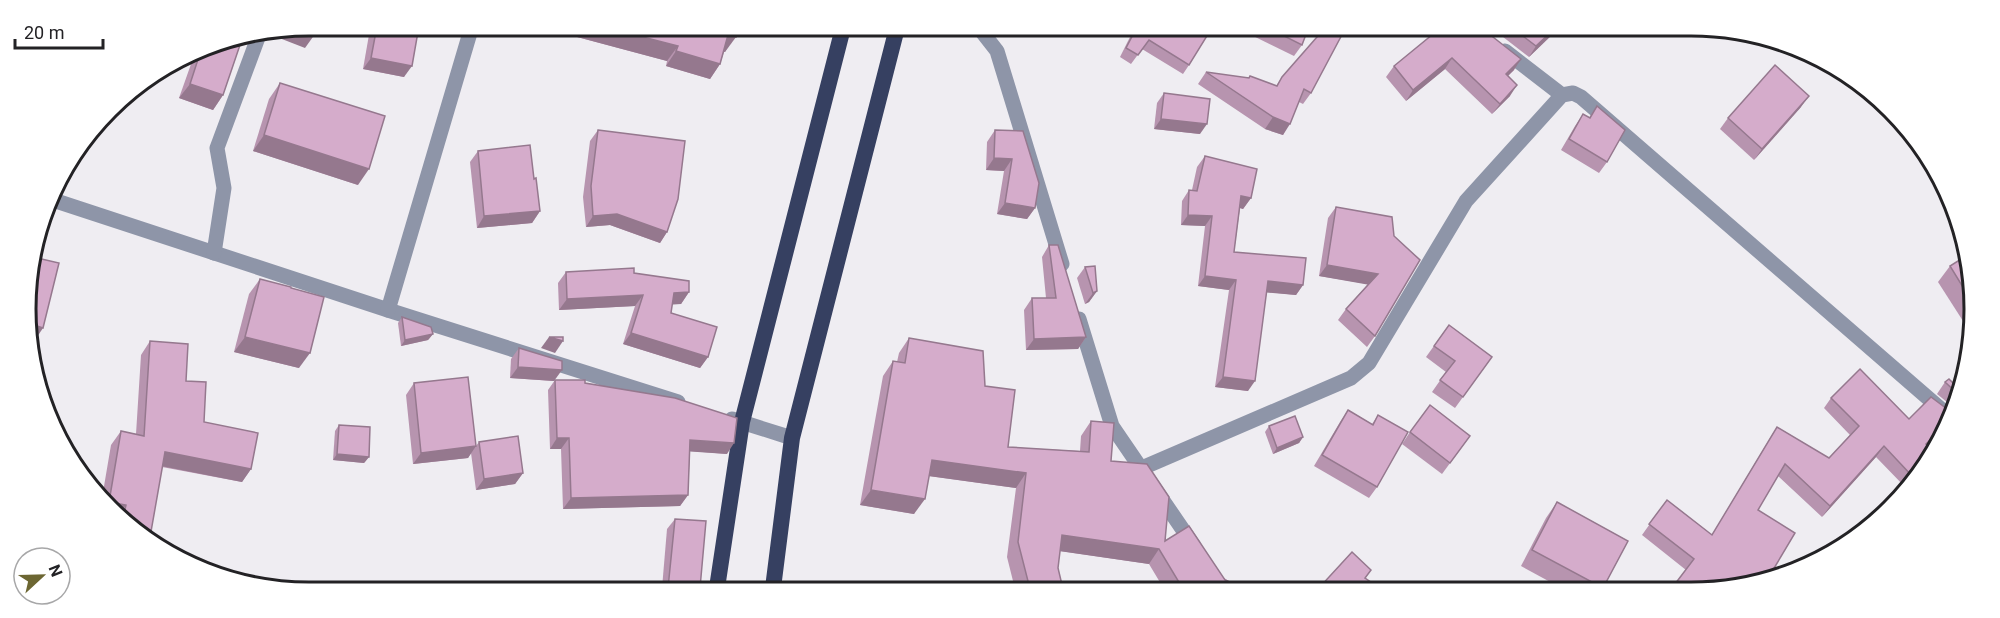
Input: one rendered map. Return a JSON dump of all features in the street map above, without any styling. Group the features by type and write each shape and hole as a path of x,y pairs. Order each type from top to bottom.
{"highway":[{"path":"718,582 742,422 841,36"},
{"path":"774,582 792,438 895,36"}],"street":[{"path":"388,310 469,36"},
{"path":"986,36 997,51 1067,278"},
{"path":"214,253 224,188 217,148 257,41"},
{"path":"1497,44 1562,95"},
{"path":"1142,468 1351,378 1369,363 1466,201 1562,95 1573,93 1581,97 1943,412"},
{"path":"58,202 388,310 696,407"},
{"path":"1074,301 1112,426 1205,561"},
{"path":"719,414 792,438"}],"building":[{"path":"375,36 417,36 412,66 371,58"},
{"path":"639,36 728,36 720,64 676,51 678,46"},
{"path":"1132,36 1207,36 1189,65 1149,40 1138,55 1126,48"},
{"path":"1284,36 1305,36 1302,45"},
{"path":"1318,36 1341,36 1311,93 1304,89 1290,124 1273,117 1206,72 1249,78 1250,76 1277,86 1282,77"},
{"path":"1431,36 1492,36 1521,59 1506,74 1517,85 1500,104 1452,58 1413,90 1394,66"},
{"path":"1523,36 1547,36 1536,46"},
{"path":"240,45 223,95 190,84 198,60"},
{"path":"1775,65 1809,96 1762,149 1728,118"},
{"path":"280,83 385,116 369,169 264,135"},
{"path":"1164,93 1210,99 1207,124 1161,119"},
{"path":"1597,106 1625,130 1607,162 1569,139 1583,114 1590,118"},
{"path":"598,130 685,141 678,199 667,232 617,214 593,216 591,186"},
{"path":"995,130 1023,131 1039,183 1035,208 1005,203 1012,159 994,158"},
{"path":"530,145 540,211 484,216 478,151"},
{"path":"1205,156 1257,169 1251,198 1241,196 1234,252 1306,258 1303,285 1268,281 1255,381 1223,377 1236,280 1205,276 1212,216 1188,215 1189,190 1197,191"},
{"path":"1336,207 1392,217 1394,236 1420,260 1375,336 1346,309 1378,274 1327,265"},
{"path":"1049,245 1058,245 1086,337 1034,339 1032,298 1056,298"},
{"path":"41,259 59,263 43,328 37,326 36,309"},
{"path":"1960,260 1963,287 1950,266"},
{"path":"1095,266 1097,291 1093,293 1085,267"},
{"path":"634,268 634,273 689,281 689,292 674,293 671,313 717,327 708,357 631,333 643,295 567,299 566,272"},
{"path":"260,279 324,297 310,353 245,337"},
{"path":"402,317 431,327 433,334 405,340"},
{"path":"1449,325 1492,357 1463,397 1440,380 1455,361 1434,346"},
{"path":"549,337 563,337 563,341"},
{"path":"909,338 983,351 985,386 1015,390 1008,447 1089,452 1091,421 1114,423 1111,461 1147,464 1169,497 1165,541 1189,526 1225,580 1230,582 1179,582 1159,549 1062,535 1058,568 1061,582 1028,582 1018,542 1026,473 932,460 925,499 871,490 893,361 905,363"},
{"path":"150,341 188,344 186,381 206,382 204,422 258,433 251,469 165,452 151,532 125,510 126,505 118,504 110,496 121,431 144,436"},
{"path":"519,348 562,361 562,370 518,367"},
{"path":"1860,369 1909,419 1931,397 1945,408 1936,430 1909,473 1884,446 1830,506 1785,464 1758,510 1795,533 1773,570 1727,580 1677,582 1694,559 1649,524 1667,500 1712,535 1777,427 1829,458 1859,426 1831,398"},
{"path":"468,377 476,446 421,453 414,383"},
{"path":"1949,379 1954,384 1952,389 1945,382"},
{"path":"555,380 585,380 585,383 675,398 737,418 734,443 690,440 688,495 571,498 569,438 557,438"},
{"path":"1430,405 1470,436 1450,463 1410,432"},
{"path":"1348,410 1373,425 1378,415 1408,432 1377,487 1322,455"},
{"path":"1295,416 1303,437 1277,448 1269,426"},
{"path":"339,425 370,427 369,457 337,454"},
{"path":"518,436 523,473 484,479 479,442"},
{"path":"1557,502 1628,541 1606,582 1592,582 1532,550"},
{"path":"675,519 706,521 701,582 669,582"},
{"path":"1352,552 1371,570 1365,578 1371,582 1324,582"}]}
